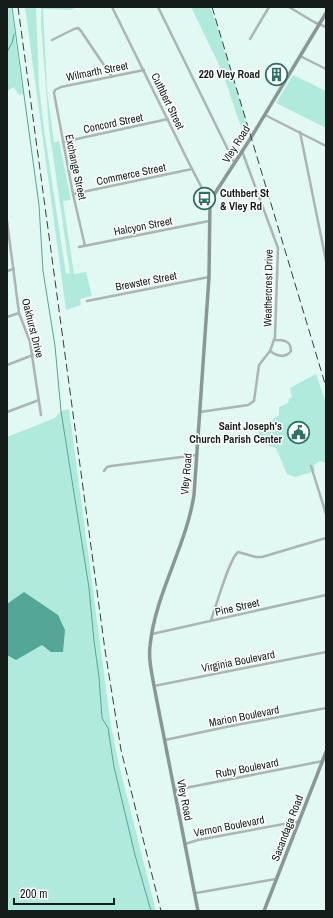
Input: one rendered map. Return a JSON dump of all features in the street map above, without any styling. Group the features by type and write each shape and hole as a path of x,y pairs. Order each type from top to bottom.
{"street":[{"name":"Cuthbert Street","path":"112,7 192,169 210,201"},
{"path":"158,7 235,163"},
{"path":"250,39 269,7"},
{"path":"289,7 326,27"},
{"name":"Vley Road","path":"198,911 196,893 174,791 149,660 151,635 159,605 192,506 209,277 210,201 265,115 326,13"},
{"path":"52,40 78,28 112,77"},
{"path":"300,56 326,69"},
{"name":"Wilmarth Street","path":"55,90 61,87 144,70"},
{"name":"Exchange Street","path":"55,90 54,98 62,142 85,246"},
{"path":"265,115 326,146"},
{"name":"Concord Street","path":"62,142 168,119"},
{"path":"300,132 326,261"},
{"name":"Weathercrest Drive","path":"200,412 248,405 254,401 259,365 270,351 274,340 278,248 242,151"},
{"name":"Commerce Street","path":"73,194 192,169"},
{"name":"Oakhurst Drive","path":"7,221 19,313 27,331 33,355 41,414"},
{"name":"Halcyon Street","path":"79,247 209,221"},
{"path":"7,271 14,269"},
{"name":"Brewster Street","path":"87,301 209,277"},
{"path":"7,317 19,313"},
{"path":"270,351 281,356 285,356 291,351 290,344 287,342 282,340 274,340"},
{"path":"7,365 33,355"},
{"path":"7,412 39,400"},
{"path":"104,471 107,467 111,466 197,454"},
{"path":"311,466 326,514"},
{"path":"211,621 228,570 238,552 256,557 262,557 326,538"},
{"name":"Pine Street","path":"151,635 326,595"},
{"name":"Virginia Boulevard","path":"154,686 326,652"},
{"name":"Marion Boulevard","path":"165,740 326,708"},
{"name":"Sacandaga Road","path":"264,911 326,752"},
{"name":"Ruby Boulevard","path":"174,791 323,761"},
{"name":"Vernon Boulevard","path":"185,844 300,820"},
{"path":"196,893 276,879"}],"shaded area":[{"path":"7,7 11,7 23,94 19,95 14,87 7,91"},
{"path":"25,7 36,7 39,86 66,274 70,273 49,128 41,7 76,7 71,10 43,9 47,89 54,143 59,141 71,200 63,201 74,274 86,272 92,296 80,299 81,305 66,310"},
{"path":"191,7 210,7 248,128 242,130 222,71"},
{"path":"293,75 326,91 326,128 276,103"},
{"path":"316,374 326,403 326,463 320,461 314,465 315,471 295,477 287,474 276,448 269,446 259,434 260,428 279,415 279,407 288,403 289,399 292,397 290,388"},
{"path":"69,409 111,726 119,765 156,911 7,911 7,437 55,418 61,411"},
{"path":"24,592 58,615 65,630 63,652 51,652 42,645 16,660 7,655 7,604"}],"waterway":[{"path":"12,7 39,205 43,271 55,346 61,411 89,588 102,718 108,728 114,767 135,855 151,911"},
{"path":"7,52 12,43 14,34"}],"railway":[{"path":"18,7 105,650 121,750 161,911"},
{"path":"212,7 326,387"}],"place":[{"name":"220 Vley Road","path":"276,74"},
{"name":"Cuthbert St & Vley Rd","path":"204,199"},
{"name":"Saint Joseph's Church Parish Center","path":"298,432"}]}
